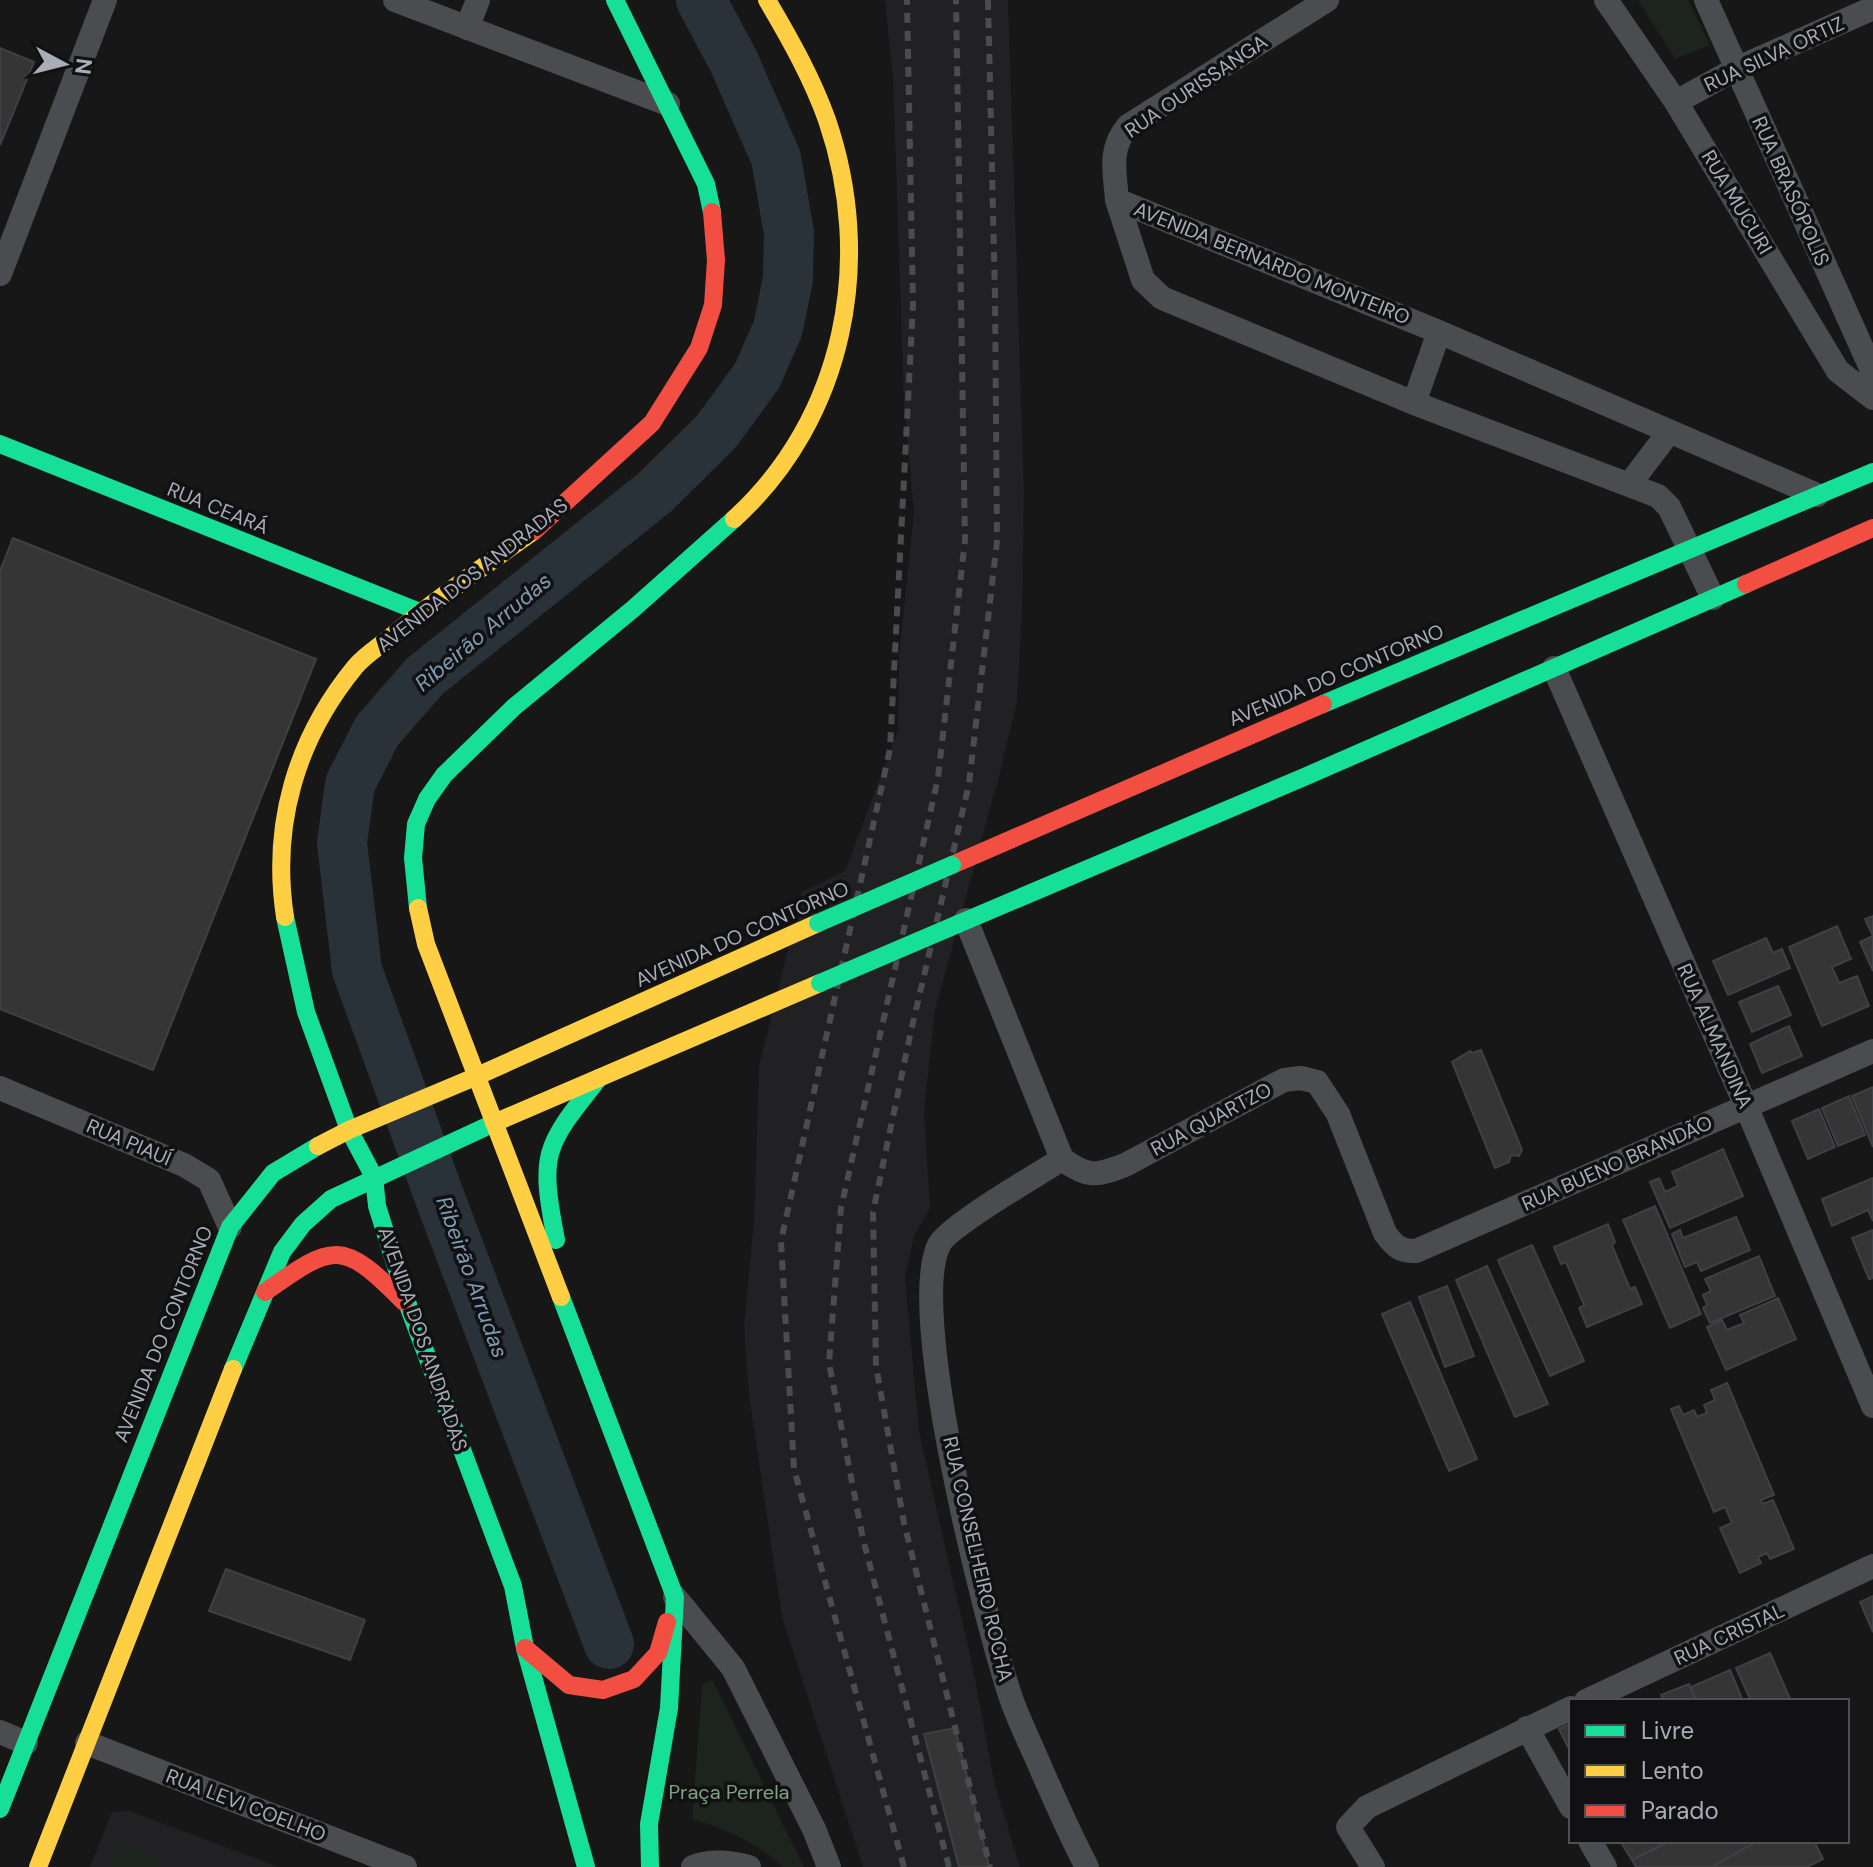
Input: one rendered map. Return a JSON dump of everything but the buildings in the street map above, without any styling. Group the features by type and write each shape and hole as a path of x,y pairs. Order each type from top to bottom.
{"main road":[{"name":"AVENIDA DOS ANDRADAS","path":"586,1867 525,1648 513,1586 409,1308 377,1206 380,1175 355,1128 306,1012 284,914 280,845 290,791 309,736 356,666 420,612 545,523 652,423 699,348 713,305 716,260 714,222 706,184 615,0"},
{"path":"650,1867 649,1824 669,1708 675,1597 426,944 415,891 413,848 421,809 443,774 512,706 651,593 750,504 806,429 826,388 841,341 849,292 851,241 846,191 832,133 811,83 767,0"},
{"name":"RUA CEARÁ","path":"0,444 420,612"},
{"name":"AVENIDA DO CONTORNO","path":"0,1809 42,1752 46,1693 230,1227 273,1173 293,1159 355,1128 818,923 1267,727 1873,472"},
{"path":"38,1867 68,1791 78,1741 263,1293 282,1252 303,1224 331,1199 494,1123 1302,778 1873,528"},
{"path":"558,1287 557,1245 547,1182 549,1152 559,1129 599,1078"},
{"path":"263,1293 314,1258 327,1254 340,1255 370,1267 409,1308"},
{"path":"525,1648 569,1685 603,1690 634,1679 658,1653 675,1597"},
{"path":"46,1693 51,1721"},
{"path":"42,1752 64,1771 68,1791"}],"street":[{"path":"0,274 105,0"},
{"path":"395,0 668,104"},
{"path":"467,28 478,0"},
{"name":"RUA OURISSANGA","path":"1117,200 1113,152 1118,137 1128,126 1327,0"},
{"name":"RUA MUCURI","path":"1606,0 1676,102 1838,371 1873,398"},
{"name":"RUA BRASÓPOLIS","path":"1706,0 1871,368 1873,382"},
{"name":"RUA SILVA ORTIZ","path":"1676,102 1736,69 1873,8"},
{"name":"AVENIDA BERNARDO MONTEIRO","path":"1117,200 1439,332 1817,495"},
{"name":"AVENIDA BERNARDO MONTEIRO","path":"1117,200 1143,280 1162,298 1414,403 1658,496 1664,501 1690,549 1713,598"},
{"path":"1414,403 1439,332"},
{"path":"1629,485 1669,432"},
{"name":"RUA ALMANDINA","path":"1554,668 1746,1106 1873,1406"},
{"path":"962,922 1062,1159"},
{"name":"RUA BUENO BRANDÃO","path":"1404,1251 1428,1247 1873,1051"},
{"name":"RUA QUARTZO","path":"1062,1159 1080,1172 1101,1174 1125,1165 1284,1080 1301,1078 1317,1082 1338,1114 1385,1233 1404,1251"},
{"name":"RUA PIAUÍ","path":"0,1088 184,1165 209,1180 230,1227"},
{"name":"RUA CONSELHEIRO ROCHA","path":"1062,1159 977,1213 940,1242 930,1283 933,1333 949,1441 985,1606 1013,1703 1067,1829 1087,1867"},
{"name":"RUA CRISTAL","path":"1590,1699 1873,1566"},
{"path":"675,1597 733,1668 814,1829 829,1867"},
{"path":"1373,1867 1348,1827 1367,1807 1569,1709"},
{"path":"1527,1728 1569,1803"},
{"path":"0,1732 42,1752"},
{"name":"RUA LEVI COELHO","path":"78,1741 405,1867"},
{"path":"1591,1843 1605,1867"},
{"path":"693,1867 717,1863 738,1863 749,1867"}],"shaded area":[{"path":"885,0 1008,0 1024,489 1017,702 935,1010 924,1111 930,1207 914,1237 905,1276 919,1432 972,1664 995,1786 1020,1867 863,1867 782,1617 749,1395 744,1326 754,1220 759,1067 802,892 845,871 898,730 899,656 914,512 904,403 893,79"},
{"path":"130,1811 279,1867 90,1867 112,1812"}],"green space":[{"path":"1638,0 1688,0 1710,45 1675,59"},
{"name":"Praça Perrela","path":"712,1679 804,1867 783,1867 740,1837 692,1819 702,1685"},
{"path":"118,1842 162,1860 159,1867 108,1867"}],"waterway":[{"name":"Ribeirão Arrudas","path":"609,1644 357,970 342,843 350,784 377,731 425,676 654,493 716,432 757,376 778,328 788,279 789,233 776,158 734,62 701,0"}],"railway":[{"path":"904,1867 794,1469 781,1241 890,749 913,305 907,0"},
{"path":"949,1867 863,1539 829,1363 841,1208 938,778 965,540 956,0"},
{"path":"988,0 997,541 969,784 911,1031 873,1212 876,1366 904,1523 990,1867"}],"traffic: fast":[{"path":"615,0 706,184 712,212"},
{"path":"0,444 420,612"},
{"path":"1323,704 1873,472"},
{"path":"418,908 413,858 416,824 427,799 444,775 514,707 633,609 734,519"},
{"path":"958,924 1746,584"},
{"path":"818,923 952,865"},
{"path":"285,917 306,1012 349,1130 374,1177 377,1206 409,1308 513,1586 525,1648 586,1867"},
{"path":"820,983 958,924"},
{"path":"556,1240 548,1187 550,1152 567,1120 599,1078"},
{"path":"233,1369 282,1252 303,1224 331,1199 494,1123"},
{"path":"0,1809 230,1227 273,1173 318,1146"},
{"path":"561,1297 675,1597 669,1708 649,1824 650,1867"}],"traffic: slow":[{"path":"734,519 772,479 802,434 825,385 840,334 848,281 848,227 841,173 827,120 815,89 767,0"},
{"path":"285,917 282,883 285,816 303,753 334,695 368,655 444,595 534,531"},
{"path":"418,908 426,944 561,1297"},
{"path":"475,1077 818,923"},
{"path":"494,1123 820,983"},
{"path":"318,1146 475,1077"},
{"path":"38,1867 233,1369"}],"traffic: jam":[{"path":"534,531 652,423 699,348 713,305 716,260 712,212"},
{"path":"1746,584 1873,528"},
{"path":"952,865 1323,704"},
{"path":"265,1292 307,1264 337,1255 351,1258 366,1267 404,1302"},
{"path":"525,1648 569,1685 603,1690 634,1679 658,1653 667,1622"}]}
